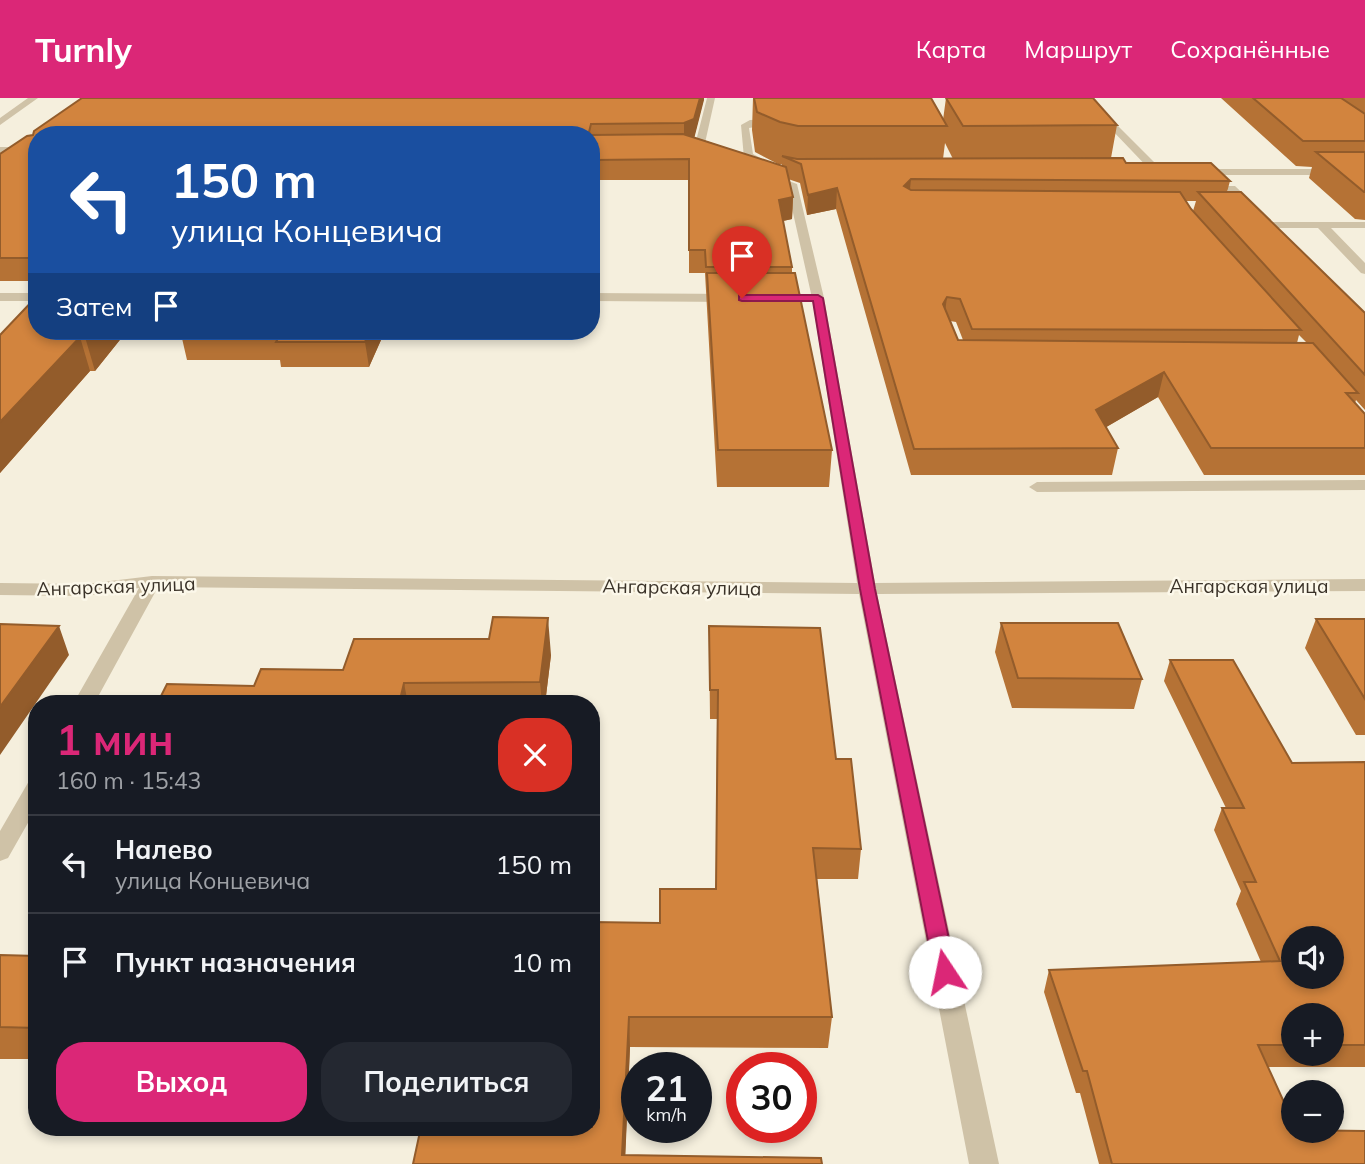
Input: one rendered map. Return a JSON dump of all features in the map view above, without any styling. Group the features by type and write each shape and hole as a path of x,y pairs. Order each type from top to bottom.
{"street":[{"path":"0,122 34,98"},
{"path":"671,148 700,144 711,98"},
{"path":"1080,98 1101,121"},
{"path":"789,121 762,121 744,127 748,156 774,169 796,173"},
{"path":"1087,121 1101,121 1113,126 1158,172"},
{"path":"684,148 708,156"},
{"path":"0,150 28,150"},
{"path":"756,172 792,184 867,589 984,1164"},
{"path":"1144,172 1172,172"},
{"path":"1185,172 1365,172"},
{"path":"1231,188 1279,234"},
{"path":"1228,207 1251,207"},
{"path":"1269,225 1365,225"},
{"path":"1321,225 1365,270"},
{"path":"0,297 28,297"},
{"path":"600,298 751,298"},
{"path":"1037,487 1365,485"},
{"path":"88,695 152,581"},
{"name":"Ангарская улица","path":"0,589 85,590 152,581 867,589 1365,585"},
{"path":"0,852 28,802"}],"building":[{"path":"82,98 700,98 694,119 684,123 590,126 41,126"},
{"path":"754,98 931,98 947,126 798,126 757,112"},
{"path":"946,98 1093,98 1117,125 963,126"},
{"path":"1253,98 1341,98 1365,114 1365,141 1303,141"},
{"path":"683,134 786,167 793,197 779,200 792,267 706,267 705,250 689,250 689,159 600,160 600,135"},
{"path":"27,136 28,258 0,258 0,154"},
{"path":"1316,152 1365,152 1365,192 1364,192"},
{"path":"782,156 797,159 1123,158 1126,163 1211,163 1230,181 911,179 904,186 911,190 1180,192 1191,209 1301,330 972,329 960,299 947,297 943,304 958,340 1313,343 1358,393 1346,393 1365,414 1365,448 1211,448 1164,372 1096,410 1118,448 914,449 837,188 808,195 801,164"},
{"path":"1198,192 1241,192 1365,313 1365,375"},
{"path":"707,273 795,273 832,450 718,450"},
{"path":"28,305 28,340 77,340 0,422 0,335"},
{"path":"277,340 366,340 365,342 276,342"},
{"path":"493,617 548,618 540,682 404,683 401,695 162,695 167,684 254,686 261,669 343,670 354,639 489,639"},
{"path":"1316,619 1365,619 1365,699"},
{"path":"1001,623 1118,623 1142,679 1018,678"},
{"path":"0,624 59,626 0,707"},
{"path":"709,626 820,628 836,759 851,759 861,849 813,848 832,1017 629,1017 627,1052 621,1052 622,1155 821,1158 822,1164 413,1164 419,1136 600,1136 600,922 660,923 660,889 716,889 718,690 710,690"},
{"path":"1170,660 1233,660 1292,763 1365,762 1365,1045 1344,1045 1344,1003 1281,1003 1281,1045 1258,1045 1281,1096 1281,1143 1344,1143 1344,1131 1365,1131 1365,1164 1112,1164 1087,1071 1083,1071 1049,970 1280,961 1244,882 1256,882 1222,808 1244,808"},
{"path":"0,955 28,956 28,1028 0,1027"}],"route":[{"path":"742,298 818,298 867,589 945,972"}]}
